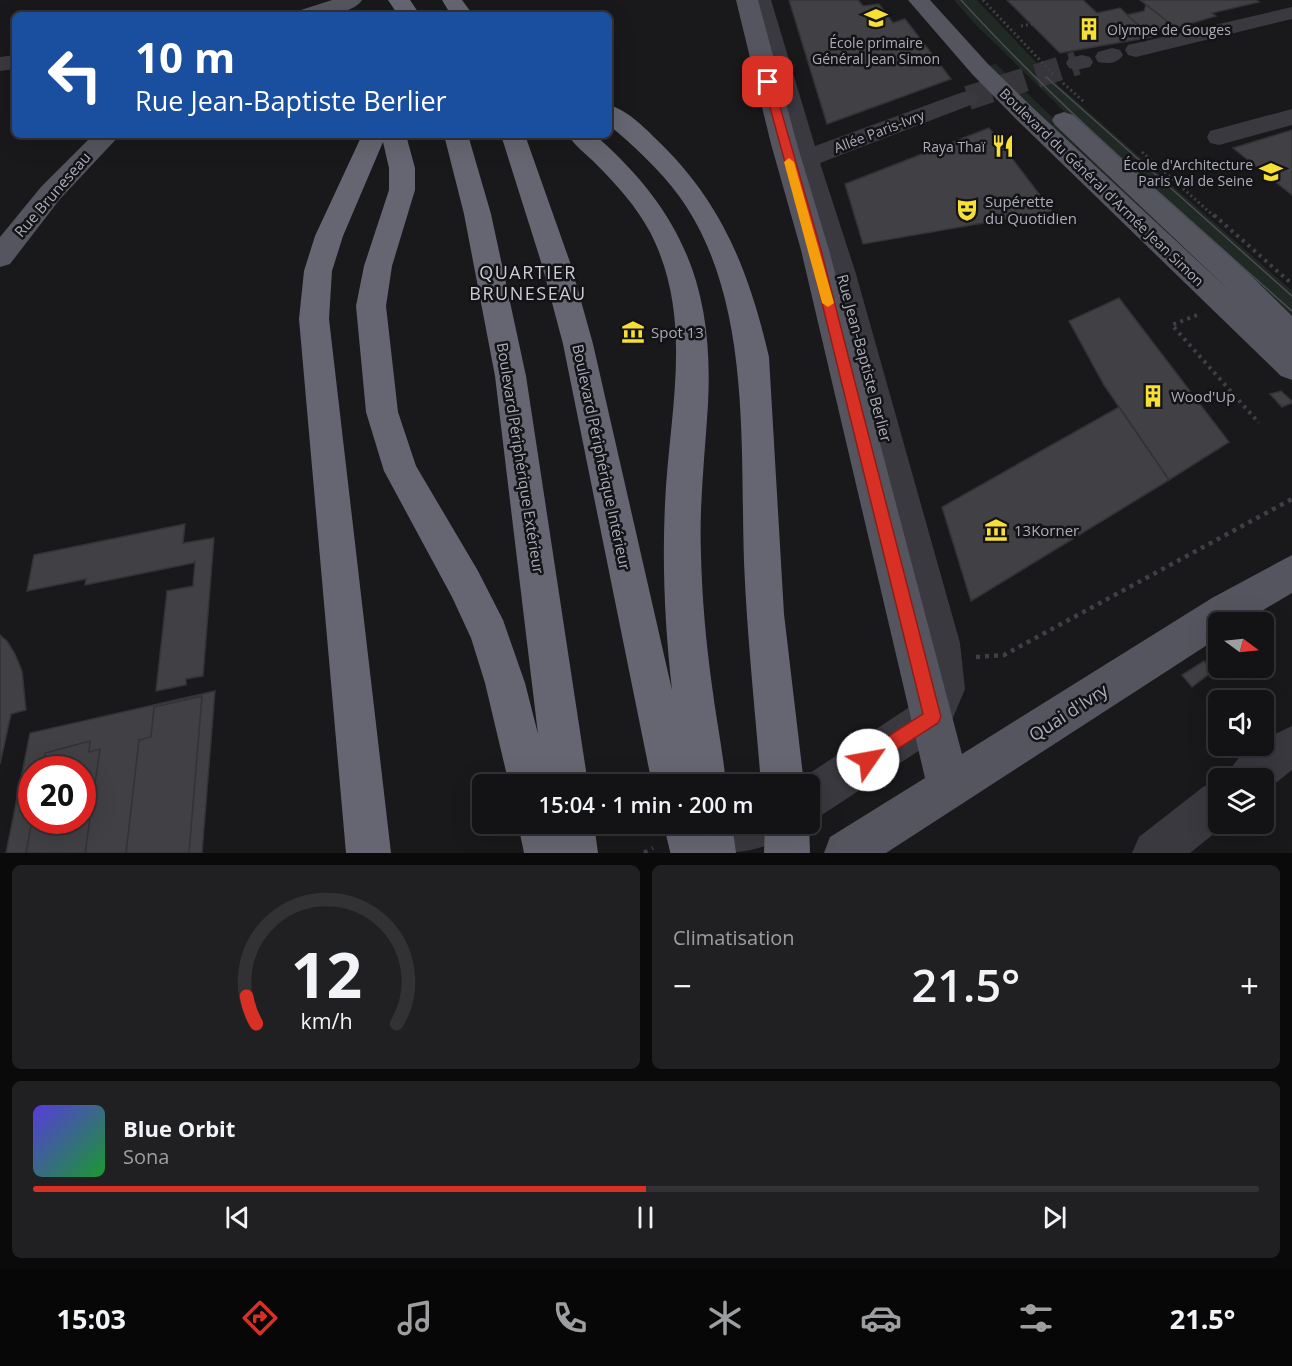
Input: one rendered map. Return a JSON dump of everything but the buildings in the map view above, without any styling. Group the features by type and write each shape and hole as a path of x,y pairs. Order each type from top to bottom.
{"highway":[{"path":"612,115 638,134 689,188 715,230 733,274 746,317 753,357 765,614 782,774"},
{"path":"368,853 314,320 318,271 341,207 373,138"},
{"path":"394,138 402,168 402,190 393,225 378,266 371,306 382,412 401,471 465,584 489,634 505,683 528,774"},
{"name":"Boulevard Périphérique Extérieur","path":"457,138 476,202 510,380 529,496 565,774"},
{"name":"Boulevard Périphérique Intérieur","path":"514,138 537,203 578,343 643,653 672,774"},
{"path":"583,138 634,189 663,232 678,268 690,317 692,394 683,478 683,581 686,633 704,774"},
{"path":"542,834 547,853"},
{"path":"573,834 576,853"},
{"path":"686,834 691,853"},
{"path":"711,834 713,853"},
{"path":"787,834 788,853"}],"main road":[{"path":"318,12 352,0"},
{"name":"Rue Jean-Baptiste Berlier","path":"747,0 799,161 815,250 949,788"},
{"name":"Boulevard du Général d'Armée Jean Simon","path":"919,0 980,69 1024,113 1292,367"},
{"name":"Boulevard du Général d'Armée Jean Simon","path":"944,0 1003,63 1222,264 1292,335"},
{"name":"Rue Bruneseau","path":"0,256 29,217 90,150 104,138"},
{"name":"Quai d'Ivry","path":"846,853 1226,610 1292,573"}],"street":[{"name":"Rue Jean-Baptiste Berlier","path":"761,0 799,161"},
{"path":"1286,0 1292,4"},
{"path":"1136,50 1292,13"},
{"name":"Allée Paris-Ivry","path":"799,161 968,98"},
{"path":"1219,137 1292,117"},
{"path":"820,791 932,717"},
{"path":"1261,768 1292,747"},
{"path":"1155,853 1208,810"},
{"path":"722,853 753,834"}],"path":[{"path":"983,0 1037,58 1091,108"},
{"path":"1021,26 1037,23"},
{"path":"1136,147 1292,284"},
{"path":"1172,325 1259,423"},
{"path":"969,658 1004,655 1292,499"}],"shaded area":[{"path":"954,0 977,0 1058,85 1292,291 1292,316 1071,118 975,24"},
{"path":"996,64 1260,313 1267,333 986,66"}],"tunnel":[{"path":"968,98 1077,63"}],"tram line":[{"path":"961,0 1081,121 1292,311"},
{"path":"1046,77 1292,296"}],"slow traffic":[{"path":"789,162 828,303"}],"place":[{"name":"École primaire Général Jean Simon","path":"876,18"},
{"name":"Olympe de Gouges","path":"1089,29"},
{"name":"Raya Thaï","path":"1003,146"},
{"name":"École d'Architecture Paris Val de Seine","path":"1271,172"},
{"name":"Supérette du Quotidien","path":"967,210"},
{"name":"Spot 13","path":"633,332"},
{"name":"Wood'Up","path":"1153,396"},
{"name":"13Korner","path":"996,530"}],"district":[{"name":"QUARTIER BRUNESEAU","path":"528,282"}],"route":[{"path":"768,82 815,250 932,717 868,760"}]}
